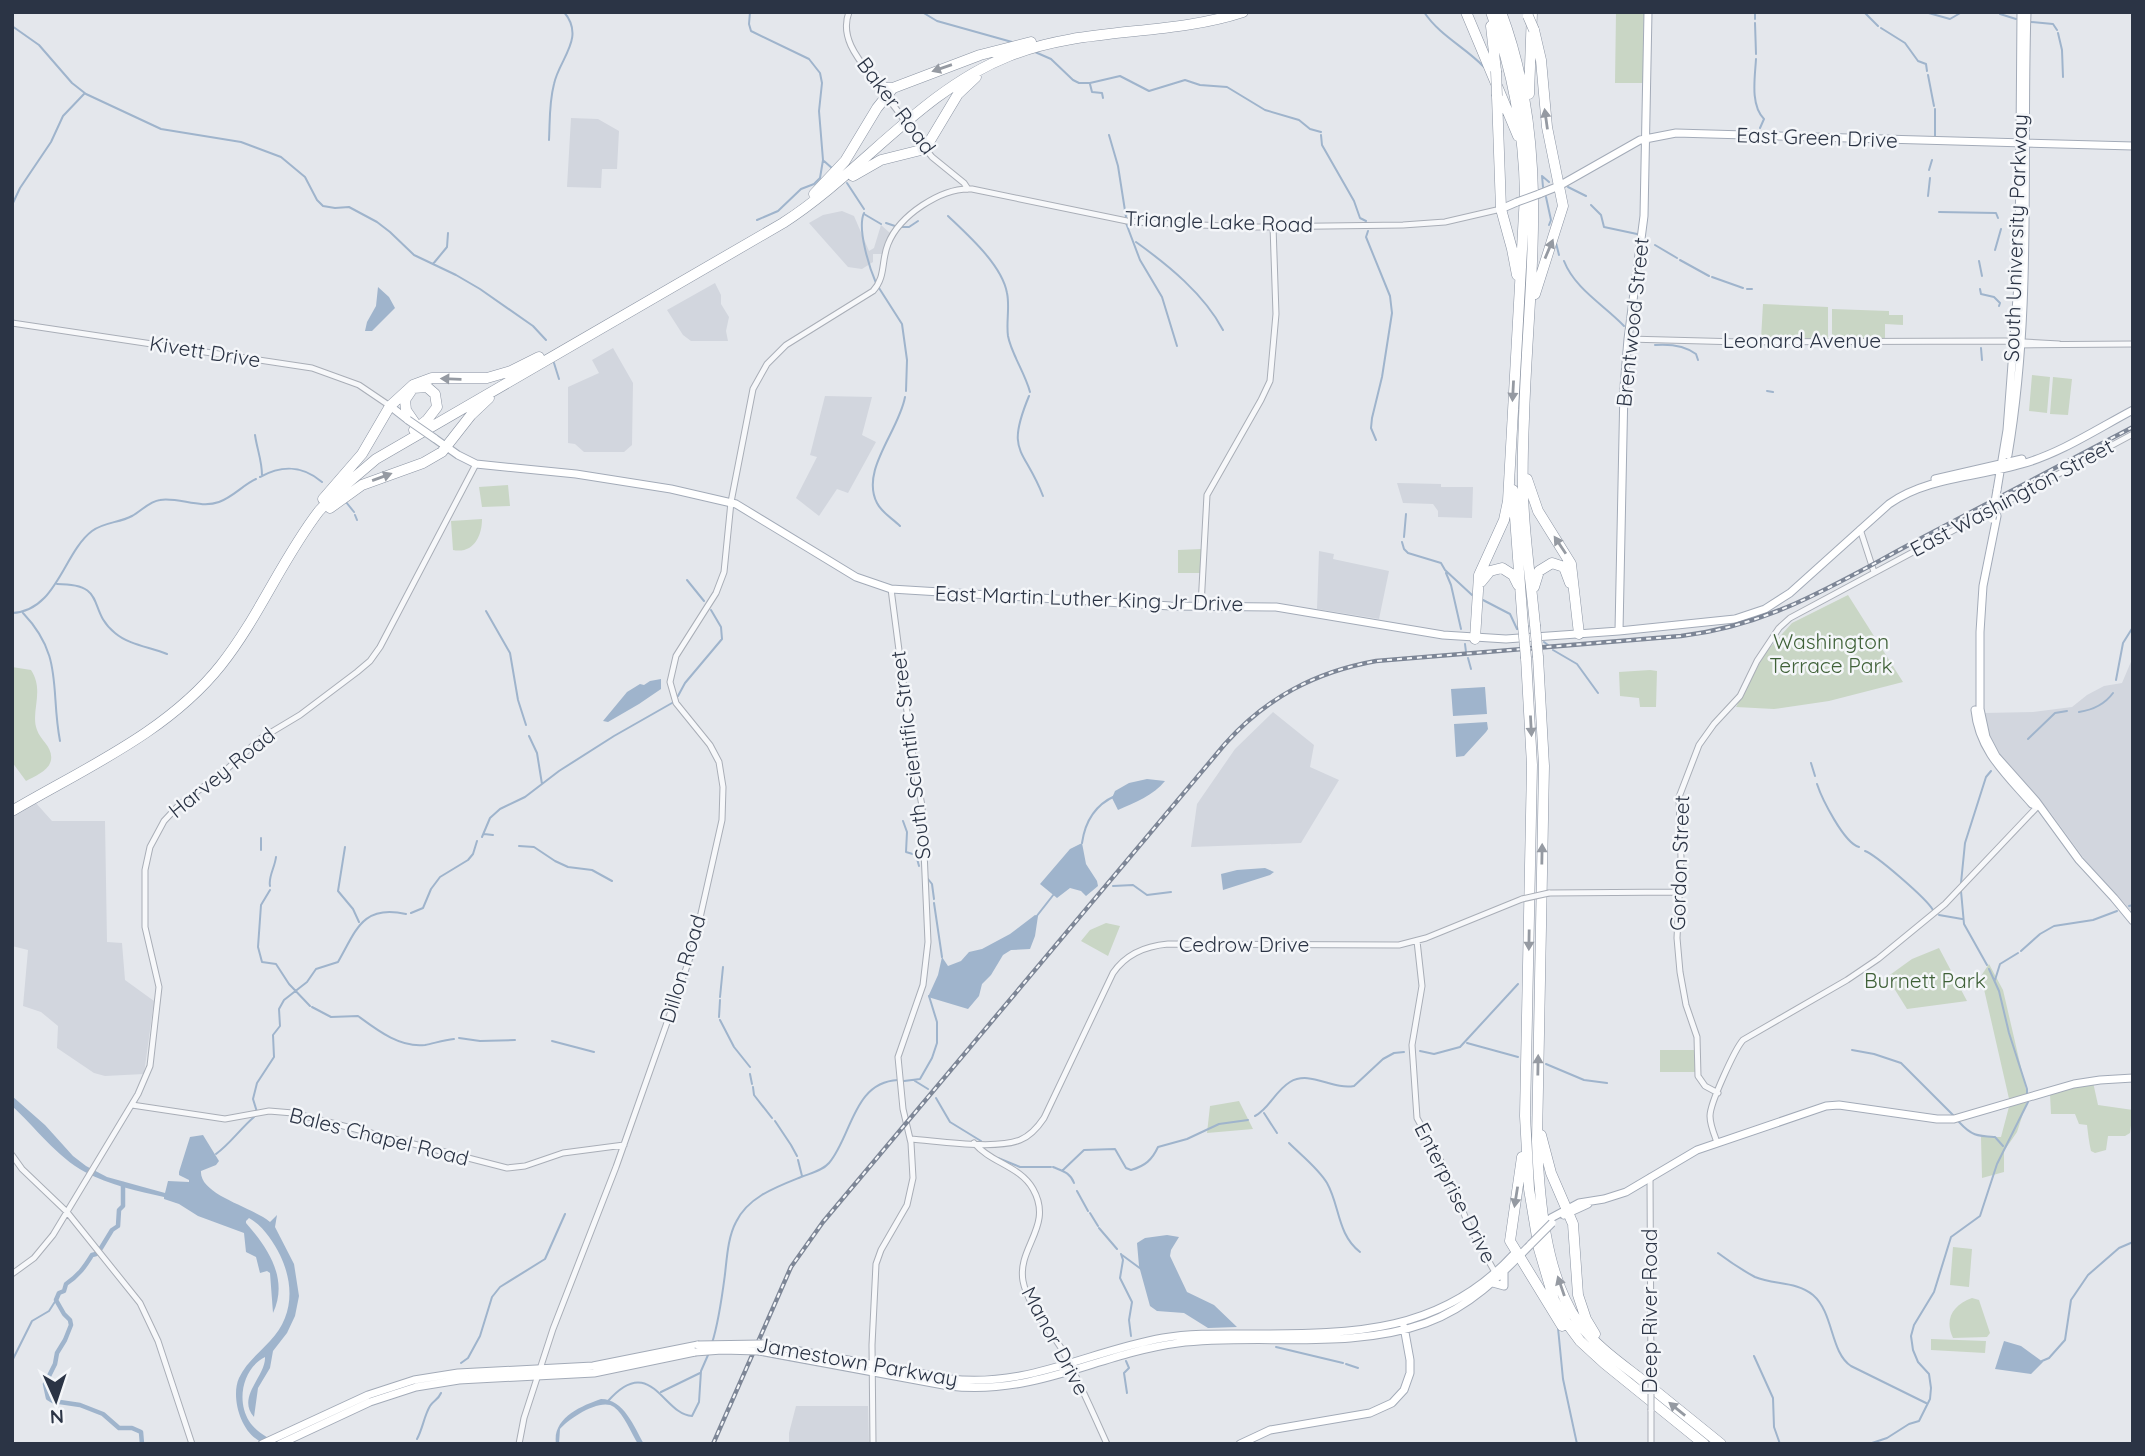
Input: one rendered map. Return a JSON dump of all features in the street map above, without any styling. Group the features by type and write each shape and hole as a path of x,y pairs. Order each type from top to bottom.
{"highway":[{"path":"814,194 845,161 890,91 980,55 1031,42 1075,32 1199,18 1225,12"},
{"path":"809,205 951,87 1005,57 1057,41 1191,24 1243,12"},
{"path":"1466,12 1517,132 1525,178"},
{"path":"1477,639 1477,586 1483,564 1504,520 1511,458 1525,178 1517,103 1506,58 1490,12"},
{"path":"1490,12 1496,71 1501,209 1516,266 1518,324"},
{"path":"1501,12 1522,82 1533,154"},
{"path":"1529,13 1534,204 1522,495 1538,657 1544,766 1536,1140 1541,1200 1559,1282 1571,1310 1583,1328 1605,1350 1721,1444"},
{"path":"1528,339 1539,274 1562,215 1563,201 1546,118 1541,60 1529,13"},
{"path":"323,499 363,462 413,424 540,357 763,230 814,194 951,80 993,56 1031,42"},
{"path":"12,811 155,727 188,701 230,653 318,511 367,466 777,227 870,164 926,149 958,94 981,73 1005,57"},
{"path":"878,84 890,91"},
{"path":"12,804 131,736 154,721 197,684 228,646 300,528 362,454 390,406 408,389 420,381 432,378 487,378 511,371 540,357"},
{"path":"293,550 324,513 346,495 378,478 428,460 447,446 479,407 524,373"},
{"path":"1523,450 1534,503 1571,564 1577,634"},
{"path":"1511,458 1532,765 1525,1116 1511,1243 1564,1329 1582,1348 1704,1444"},
{"path":"1533,598 1539,571 1552,564 1564,567 1570,582 1577,634"},
{"path":"1477,639 1480,589 1483,578 1490,571 1503,568 1513,575 1521,600"},
{"path":"1538,1105 1545,1156 1575,1232 1578,1295 1586,1319 1599,1339 1634,1374"},
{"path":"1525,1116 1531,1202 1549,1285 1570,1328 1604,1363"}],"main road":[{"name":"Brentwood Street","path":"1619,631 1623,414 1628,339 1644,216 1648,12"},
{"name":"South University Parkway","path":"2021,12 2025,256 2004,466 1977,608 1976,716 1980,736 1991,757 2032,804 2038,806 2086,870 2133,921"},
{"name":"South University Parkway","path":"2023,142 2027,12"},
{"name":"East Green Drive","path":"1517,202 1559,186 1646,138 1676,133 2133,146"},
{"name":"Triangle Lake Road","path":"1501,209 1517,202"},
{"name":"East Martin Luther King Jr Drive","path":"1813,572 1826,555 1857,525 1899,491 1928,481 2004,466 2039,453 2133,405"},
{"name":"East Martin Luther King Jr Drive","path":"390,406 413,424 477,464 576,474 671,489 730,502 856,577 891,589 1200,606 1276,607 1477,639 1702,624 1751,615 1775,604 1889,504 1914,490 2054,452 2133,410"},
{"name":"Jamestown Parkway","path":"262,1444 368,1395 405,1382 451,1374 603,1371 696,1348 761,1347 872,1368 973,1381 1021,1377 1071,1368 1138,1344 1167,1338 1404,1326 1456,1302 1499,1274 1530,1241 1568,1211 1622,1194 1688,1154 1717,1142 1831,1105 1926,1118 1954,1119 2077,1084 2133,1078"},
{"path":"1491,1265 1499,1274"},
{"path":"1240,1444 1270,1430 1374,1412 1392,1404 1404,1390 1410,1373 1404,1326"},
{"name":"Jamestown Parkway","path":"280,1444 379,1398 416,1387 538,1373"}],"street":[{"name":"Baker Road","path":"849,12 846,26 848,40 878,84"},
{"name":"Baker Road","path":"890,91 909,128 926,149 968,189"},
{"name":"Triangle Lake Road","path":"730,502 753,389 768,364 786,345 866,296 877,286 882,276 887,246 894,233 905,220 944,194 968,189 1135,222 1273,226 1423,224 1466,219 1501,209"},
{"path":"1200,606 1207,495 1270,381 1276,314 1273,226"},
{"name":"Kivett Drive","path":"12,323 312,368 359,385 390,406"},
{"name":"Leonard Avenue","path":"1628,339 1718,342 1977,342 2054,346 2133,344"},
{"name":"East Washington Street","path":"1874,572 2133,434"},
{"name":"Harvey Road","path":"12,1274 44,1247 135,1106 150,1066 159,995 144,914 146,859 154,838 164,821 180,805 228,769 260,739 300,715 370,661 380,648 477,464"},
{"name":"Dillon Road","path":"519,1444 522,1424 556,1321 624,1145 693,948 722,820 723,787 719,762 710,746 676,703 670,682 676,656 722,579 727,559 730,502"},
{"path":"1860,529 1874,572"},
{"name":"Gordon Street","path":"1718,1093 1704,1086 1698,1073 1696,1037 1680,972 1677,938 1679,797 1695,751 1714,724 1740,696 1757,661 1779,628 1795,615 1874,572"},
{"name":"South Scientific Street","path":"873,1444 872,1368 876,1264 902,1214 910,1194 913,1172 911,1139 906,1125 899,1080 898,1055 923,984 928,943 922,806 891,589"},
{"path":"1717,1142 1710,1116 1737,1048 1743,1040 1847,981 1878,959 1945,904 2038,806"},
{"name":"Cedrow Drive","path":"911,1139 974,1143 1015,1142 1027,1136 1039,1125 1052,1103 1113,973 1123,960 1141,950 1168,944 1380,946 1417,941 1522,899 1549,893 1679,892"},
{"name":"Enterprise Drive","path":"1417,941 1422,986 1412,1045 1417,1118 1441,1161 1470,1228 1491,1265"},
{"name":"Bales Chapel Road","path":"135,1106 225,1119 275,1111 305,1115 507,1168 525,1166 563,1153 624,1145"},
{"name":"Manor Drive","path":"974,1143 988,1156 1022,1175 1035,1192 1040,1207 1040,1220 1023,1265 1023,1283 1071,1368 1107,1444"},
{"path":"12,1155 22,1169 67,1212 131,1289 148,1317 161,1349 192,1444"},
{"name":"Deep River Road","path":"1650,1177 1651,1444"},
{"path":"72,1204 74,1220"}],"shaded area":[{"path":"571,118 598,119 619,131 617,169 602,169 601,188 567,187"},
{"path":"842,211 854,216 869,251 874,248 881,225 890,233 884,254 873,254 873,262 862,269 848,267 809,223 823,215"},
{"path":"715,283 721,295 721,304 729,317 726,331 728,341 691,341 683,335 667,310"},
{"path":"613,348 633,383 632,445 624,452 584,452 575,444 568,443 568,387 599,373 592,360"},
{"path":"825,396 872,397 862,435 876,442 848,493 837,489 819,516 796,498 817,457 810,455"},
{"path":"1397,483 1473,487 1472,518 1438,517 1438,511 1433,504 1403,503"},
{"path":"1319,551 1334,554 1333,559 1389,571 1379,619 1317,609"},
{"path":"2133,657 2133,913 2088,864 2050,812 1996,753 1990,742 1984,713 2033,712 2072,707 2104,686 2122,683"},
{"path":"1273,712 1314,745 1310,767 1339,780 1301,843 1191,847 1197,804 1235,749"},
{"path":"35,802 52,821 105,821 107,942 122,943 125,980 154,1001 144,1074 105,1076 94,1073 57,1048 58,1026 41,1012 23,1006 28,950 12,946 12,816"},
{"path":"796,1406 868,1406 869,1444 789,1444"}],"green space":[{"path":"1616,12 1644,12 1643,83 1615,83"},
{"path":"1763,304 1828,307 1828,338 1761,339"},
{"path":"1832,309 1889,311 1889,315 1903,315 1903,325 1885,324 1885,339 1832,339"},
{"path":"2032,375 2050,377 2047,413 2029,411"},
{"path":"2053,377 2072,379 2068,415 2050,414"},
{"path":"508,485 510,506 482,507 479,487"},
{"path":"482,519 475,543 460,551 453,550 451,521"},
{"path":"1202,549 1201,573 1178,573 1178,550"},
{"name":"Washington Terrace Park","path":"1848,595 1903,682 1829,701 1774,709 1736,707 1765,653 1792,623"},
{"path":"12,667 31,670 35,678 35,723 51,755 48,767 26,781 12,762"},
{"path":"1657,671 1656,707 1640,707 1639,698 1620,696 1619,672"},
{"path":"1106,923 1120,926 1108,956 1081,941 1090,930"},
{"name":"Burnett Park","path":"1939,948 1967,1001 1907,1009 1887,977 1912,959"},
{"path":"1989,964 2003,990 2028,1098 2017,1132 2004,1151 2004,1172 1982,1178 1981,1137 2001,1137 2010,1103 1981,976"},
{"path":"1660,1050 1696,1050 1696,1072 1660,1072"},
{"path":"2093,1082 2098,1105 2133,1110 2130,1133 2125,1136 2108,1136 2106,1150 2095,1153 2091,1151 2087,1125 2079,1124 2075,1114 2051,1114 2050,1094"},
{"path":"1239,1101 1253,1129 1207,1133 1210,1106"},
{"path":"1953,1247 1972,1249 1969,1287 1950,1285"},
{"path":"1972,1298 1979,1300 1990,1333 1987,1337 1953,1338 1950,1331 1952,1313"},
{"path":"1931,1339 1986,1341 1985,1353 1931,1350"}],"water":[{"path":"378,287 389,297 395,308 372,331 365,331 376,306"},
{"path":"661,679 661,689 608,722 603,721 627,692 640,684"},
{"path":"1485,687 1487,714 1453,716 1451,689"},
{"path":"1487,722 1486,732 1464,756 1456,757 1454,724"},
{"path":"1147,779 1165,781 1150,794 1118,810 1112,798 1115,791 1129,783"},
{"path":"1082,843 1086,864 1098,886 1086,896 1081,891 1070,888 1057,898 1040,884 1070,849"},
{"path":"1265,868 1274,872 1223,890 1221,874"},
{"path":"1035,915 1038,916 1030,949 1011,950 1003,955 982,984 979,996 968,1009 928,997 938,975 942,957 948,966 961,961 969,952 982,949 1010,934"},
{"path":"12,1096 86,1166 107,1177 165,1193 168,1181 189,1182 179,1175 179,1172 190,1137 203,1135 219,1161 201,1171 209,1187 270,1222 277,1215 275,1227 294,1264 299,1296 295,1316 287,1333 273,1351 270,1368 258,1388 254,1417 248,1402 265,1357 257,1362 247,1377 243,1404 252,1425 263,1435 281,1444 264,1443 250,1433 240,1415 236,1396 239,1378 278,1331 287,1310 288,1277 280,1255 267,1234 249,1218 246,1221 274,1265 279,1288 273,1313 270,1273 260,1273 256,1257 246,1252 244,1233 198,1216 164,1197 114,1184 85,1172 56,1150 12,1106"},
{"path":"1167,1235 1179,1237 1170,1256 1187,1292 1214,1305 1237,1327 1208,1328 1184,1313 1157,1311 1150,1306 1139,1266 1137,1243 1145,1238"},
{"path":"2004,1341 2021,1346 2043,1362 2031,1374 1995,1369"},
{"path":"601,1399 609,1400 622,1409 644,1444 638,1444 614,1407 601,1405 585,1410 570,1420 560,1429 559,1444 556,1444 556,1435 563,1420 577,1409"}],"waterway":[{"path":"549,140 552,91 572,40 570,22 564,12"},
{"path":"750,12 751,31 809,59 820,73 822,83 819,111 823,160 820,178 814,184 801,189 778,211 757,220"},
{"path":"922,12 937,21 1012,42"},
{"path":"1424,12 1437,28 1484,67"},
{"path":"1755,12 1755,19"},
{"path":"1864,12 1878,26"},
{"path":"1925,12 1950,19 1962,12"},
{"path":"2000,14 2016,19"},
{"path":"2031,22 2053,24 2057,30"},
{"path":"1755,23 1756,54"},
{"path":"12,26 39,45 72,83 86,94 161,129 241,142 281,157 305,177 323,206 349,207 377,222 414,255 480,289 533,326 546,340"},
{"path":"1881,28 1905,43 1918,61 1926,64 1927,71"},
{"path":"2058,33 2063,77"},
{"path":"1035,52 1051,59 1079,83 1120,76 1149,91 1185,80 1200,85 1227,87 1265,110 1299,120 1310,129 1321,132"},
{"path":"1756,59 1755,99 1764,119 1760,128"},
{"path":"1928,75 1934,106"},
{"path":"1090,84 1092,92 1102,93 1103,98"},
{"path":"12,205 20,188 51,142 63,116 84,94"},
{"path":"1935,109 1935,136"},
{"path":"1109,135 1118,166 1126,217"},
{"path":"1321,135 1322,145 1354,201 1360,218 1366,221"},
{"path":"1929,170 1932,160"},
{"path":"824,161 833,169"},
{"path":"1542,176 1543,187"},
{"path":"1542,176 1549,182"},
{"path":"1928,196 1930,178"},
{"path":"847,183 864,209"},
{"path":"1568,187 1586,196"},
{"path":"1546,197 1551,220 1549,225"},
{"path":"1591,205 1601,215 1604,227 1637,234"},
{"path":"1939,212 1996,213 1998,218"},
{"path":"864,213 863,238 876,283"},
{"path":"864,214 881,224"},
{"path":"948,216 983,251 1004,282 1008,298 1008,336 1030,392"},
{"path":"901,227 909,227 918,221"},
{"path":"886,223 895,226"},
{"path":"1126,223 1140,260 1162,297 1177,346"},
{"path":"1995,250 2001,229"},
{"path":"1368,231 1366,237 1390,296 1392,313 1382,377 1372,418 1371,428 1376,440"},
{"path":"433,264 447,247 448,233"},
{"path":"1136,242 1173,270 1196,292 1223,330"},
{"path":"1556,243 1559,255"},
{"path":"1655,245 1677,258"},
{"path":"1680,260 1709,276"},
{"path":"1564,261 1575,280 1624,326"},
{"path":"1979,261 1982,276"},
{"path":"1712,277 1743,288"},
{"path":"879,288 902,324 907,360 906,391"},
{"path":"1747,289 1752,289"},
{"path":"1980,289 1981,294 1994,297 2000,303 1999,306"},
{"path":"1655,345 1681,347 1696,354 1698,360"},
{"path":"1981,348 1982,360"},
{"path":"554,363 559,379"},
{"path":"1767,391 1773,392"},
{"path":"1029,396 1018,429 1018,440 1043,496"},
{"path":"900,526 884,513 877,503 873,477 905,397"},
{"path":"255,435 262,475"},
{"path":"260,477 276,470 292,469 307,472 322,482"},
{"path":"12,613 27,610 39,602 58,580 82,541 97,528 127,518 156,501 175,500 204,504 219,502 256,479"},
{"path":"346,502 354,512"},
{"path":"1404,537 1406,514"},
{"path":"355,515 357,520"},
{"path":"1402,542 1408,553 1441,563 1472,595"},
{"path":"1446,573 1461,629"},
{"path":"687,580 704,601"},
{"path":"57,584 84,588 91,593 101,616 115,633 133,643 167,654"},
{"path":"1483,600 1510,614 1517,629 1520,629"},
{"path":"678,696 685,683 722,639 721,627 711,610"},
{"path":"486,611 510,653 518,700 526,725"},
{"path":"23,613 45,644 50,659 60,741"},
{"path":"2116,680 2123,643 2133,627"},
{"path":"1544,642 1548,645"},
{"path":"1465,644 1466,652"},
{"path":"1553,650 1577,664 1598,693"},
{"path":"1468,658 1471,669"},
{"path":"2079,712 2098,706 2113,693"},
{"path":"482,837 490,818 500,809 525,797 559,771 672,703"},
{"path":"2028,739 2055,713 2067,711"},
{"path":"529,736 537,753 542,784"},
{"path":"1811,763 1815,776"},
{"path":"1961,883 1965,843 1986,777 1991,771"},
{"path":"1817,784 1840,829 1859,847"},
{"path":"1082,843 1092,815 1102,804 1115,796"},
{"path":"903,821 907,832 906,852 916,855 919,866"},
{"path":"484,834 493,835"},
{"path":"261,838 261,850"},
{"path":"411,913 423,908 431,889 440,877 468,860 477,841"},
{"path":"519,846 534,847 568,867 592,870 612,881"},
{"path":"345,847 338,891 353,909 359,922"},
{"path":"1865,851 1901,878 1933,910"},
{"path":"270,886 276,857"},
{"path":"928,879 932,884 934,899"},
{"path":"1113,886 1133,885 1147,895 1171,892"},
{"path":"270,890 261,905 258,947 262,962 276,964 289,984 310,1006"},
{"path":"1961,891 1964,924 1987,965"},
{"path":"1036,917 1054,894"},
{"path":"934,903 942,957"},
{"path":"2129,906 2133,905"},
{"path":"2021,951 2054,926 2093,920 2117,911"},
{"path":"257,1112 253,1099 257,1083 274,1057 273,1035 280,1026 279,1009 284,1000 307,982 316,969 338,962 356,931 370,917 379,913 406,914"},
{"path":"1939,915 1962,919"},
{"path":"1995,980 2000,964 2018,953"},
{"path":"720,997 723,967"},
{"path":"1989,969 1999,991 2027,1095"},
{"path":"1420,1051 1434,1054 1460,1047 1518,984"},
{"path":"904,1081 920,1079 937,1043 937,1022 929,996"},
{"path":"719,1017 720,1000"},
{"path":"312,1007 331,1017 358,1016 389,1037 407,1044 425,1045 454,1039"},
{"path":"720,1020 734,1047 750,1067"},
{"path":"459,1038 480,1041 515,1040"},
{"path":"552,1041 594,1052"},
{"path":"1467,1043 1518,1057"},
{"path":"1852,1050 1901,1063 1953,1115"},
{"path":"1255,1116 1290,1082 1305,1078 1354,1086 1383,1059 1394,1053 1404,1052"},
{"path":"1546,1064 1584,1080 1607,1083"},
{"path":"750,1074 752,1084"},
{"path":"712,1343 730,1241 741,1213 764,1194 826,1166 837,1152 862,1100 871,1090 883,1083 898,1080"},
{"path":"915,1081 928,1089"},
{"path":"753,1087 754,1095 772,1118"},
{"path":"936,1098 950,1122 981,1141"},
{"path":"1869,1444 1919,1421 1930,1399 1929,1374 1918,1362 1913,1350 1911,1336 1914,1325 1934,1292 1951,1237 1980,1216 1997,1164 2028,1102"},
{"path":"1264,1113 1277,1133"},
{"path":"216,1154 254,1117"},
{"path":"1063,1170 1084,1150 1115,1149 1126,1168 1131,1170 1148,1162 1158,1147 1187,1139 1219,1124 1248,1120"},
{"path":"775,1121 797,1156"},
{"path":"1959,1122 1975,1134 1995,1137 2003,1146"},
{"path":"1289,1143 1327,1183 1347,1237 1360,1252"},
{"path":"998,1158 1020,1167 1051,1167"},
{"path":"798,1160 802,1176"},
{"path":"1053,1167 1068,1174 1074,1183"},
{"path":"101,1248 112,1230 118,1226 119,1210 123,1206 123,1184"},
{"path":"1077,1191 1088,1211"},
{"path":"1090,1213 1098,1226"},
{"path":"461,1363 468,1358 480,1336 492,1297 500,1287 545,1259 565,1214"},
{"path":"1099,1228 1117,1249"},
{"path":"2042,1361 2049,1358 2065,1340 2071,1300 2088,1275 2119,1248 2133,1242"},
{"path":"1718,1253 1755,1277 1799,1287 1813,1295 1825,1312 1844,1360 1926,1403"},
{"path":"96,1254 92,1255 66,1284 56,1300 71,1325 45,1384 48,1398 80,1405 103,1414 119,1428 132,1428 141,1432 142,1444"},
{"path":"1121,1254 1123,1260 1120,1278 1132,1302 1129,1320 1131,1336"},
{"path":"1122,1255 1141,1269"},
{"path":"12,1361 32,1321 49,1311 56,1300"},
{"path":"1558,1328 1563,1379 1577,1444"},
{"path":"1276,1347 1343,1363"},
{"path":"608,1401 623,1388 635,1383 646,1384 682,1413 692,1416 699,1402 701,1371 708,1355"},
{"path":"1754,1356 1773,1398 1774,1427 1780,1444"},
{"path":"1126,1361 1129,1368 1124,1373 1127,1393"},
{"path":"1346,1364 1358,1368"},
{"path":"661,1392 700,1373"},
{"path":"417,1439 431,1404 441,1393"}],"railway":[{"path":"713,1444 791,1267 823,1222 1225,744 1257,713 1275,700 1332,672 1376,661 1681,636 1745,622 1831,587 2133,427"}]}
